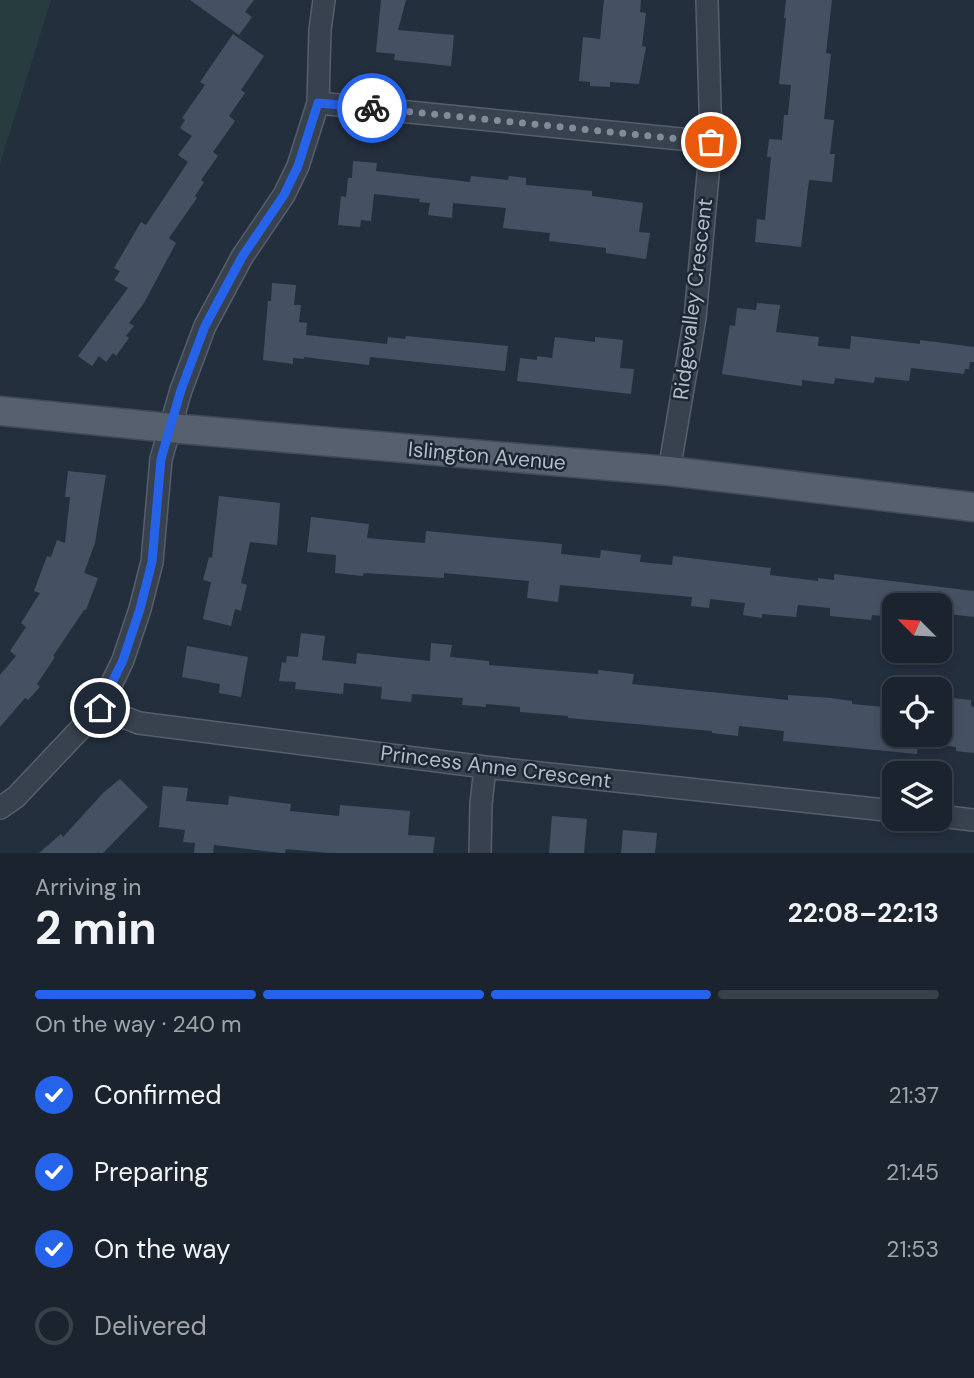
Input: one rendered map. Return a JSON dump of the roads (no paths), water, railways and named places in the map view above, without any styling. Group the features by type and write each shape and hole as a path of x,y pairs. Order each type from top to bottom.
{"main road":[{"name":"Islington Avenue","path":"0,411 669,471 974,507"}],"street":[{"path":"0,808 16,797 100,708 123,660 152,562 161,464 170,428 205,326 242,257 284,195 298,166 318,103 320,30 324,0"},
{"name":"Ridgevalley Crescent","path":"669,471 695,318 711,142 707,0"},
{"path":"318,103 711,142"},
{"name":"Princess Anne Crescent","path":"100,708 139,723 485,767 882,810"},
{"path":"480,853 485,767"},
{"path":"952,817 974,820"}]}
